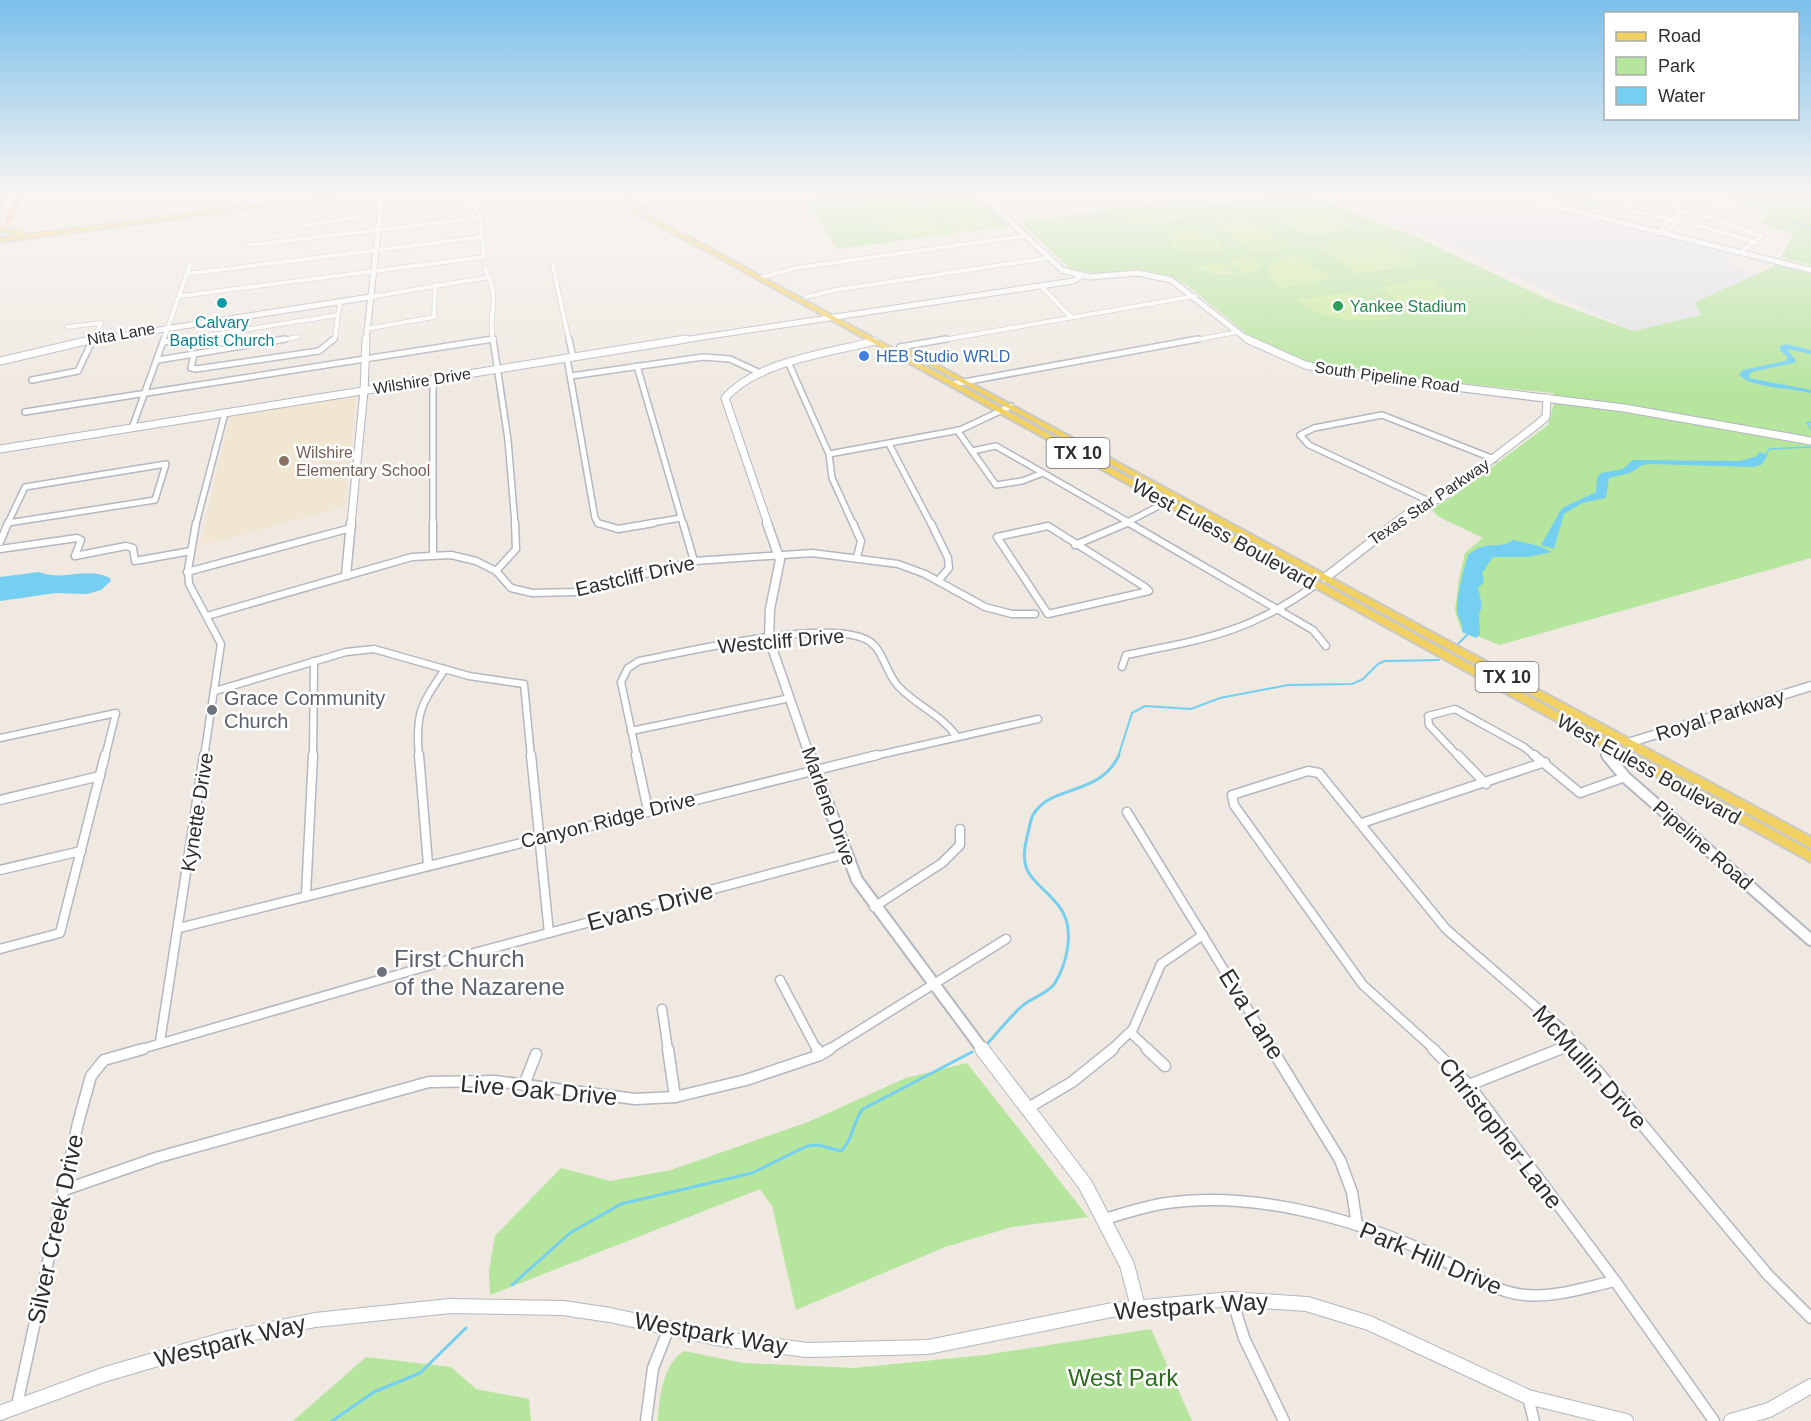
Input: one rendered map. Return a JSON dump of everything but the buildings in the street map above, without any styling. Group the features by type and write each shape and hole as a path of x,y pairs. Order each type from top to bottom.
{"main road":[{"name":"West Euless Boulevard","path":"733,261 806,297 963,380 1811,843"},
{"name":"West Euless Boulevard","path":"736,261 831,317 1811,857"},
{"path":"1315,585 1325,578"},
{"path":"1532,704 1542,704 1608,739 1629,743"},
{"path":"1611,748 1629,750 1728,802 1743,806"}],"street":[{"path":"186,274 291,261"},
{"path":"346,575 364,391 366,329 375,261"},
{"path":"180,296 454,261"},
{"path":"763,277 796,268 844,261"},
{"path":"806,297 835,290 1026,261"},
{"name":"South Pipeline Road","path":"1052,261 1062,270 1082,276 1153,275 1175,281 1236,332 1269,352 1324,370 1646,411 1811,441"},
{"path":"1781,261 1811,269"},
{"path":"1785,261 1811,269"},
{"path":"132,428 190,265"},
{"path":"553,266 570,357 595,518 604,528 618,529 681,518"},
{"path":"484,269 490,277 495,304 490,328 500,369 516,511 516,549 496,571"},
{"name":"Wilshire Drive","path":"0,449 570,357 1073,281 1082,276"},
{"name":"Nita Lane","path":"1,361 94,339 490,277"},
{"path":"366,329 434,317 435,285"},
{"path":"1041,286 1071,317"},
{"path":"900,347 1195,296"},
{"path":"194,354 191,368 196,369 319,351 335,338 340,302"},
{"path":"164,342 338,315"},
{"path":"32,380 78,371 101,325 99,322 67,327"},
{"path":"953,384 963,380 1236,332"},
{"path":"158,360 298,337"},
{"path":"25,412 494,339"},
{"name":"Marlene Drive","path":"875,341 758,372 731,388 725,403 778,554 778,582 767,625 769,639 814,769 857,880 874,907 973,1039 1072,1164 1105,1219 1127,1265 1138,1307"},
{"path":"572,376 714,357 736,361 758,372"},
{"path":"789,364 829,454 832,478 861,541 857,558"},
{"path":"637,366 693,561"},
{"path":"433,380 433,555"},
{"name":"Texas Star Parkway","path":"1325,578 1407,514 1443,496 1546,417 1547,398"},
{"path":"829,454 957,430 1011,406"},
{"name":"Kynette Drive","path":"160,1042 221,644 207,616 193,596 187,572 225,413"},
{"path":"1431,502 1309,446 1300,435 1314,428 1382,415 1494,459"},
{"path":"957,430 996,486 1022,481 1043,473"},
{"path":"889,444 948,558 949,568 938,581"},
{"path":"972,450 996,446 1281,610 1313,630 1326,646"},
{"path":"0,540 8,523 25,487 166,464 155,500 8,523"},
{"path":"1075,544 1129,522 1176,497"},
{"path":"1048,526 1075,544 1145,586 1149,591 1048,614 997,537 1048,526"},
{"path":"187,572 351,528"},
{"path":"0,549 77,538 81,540 75,556 126,546 133,548 135,561 191,551"},
{"name":"Eastcliff Drive","path":"207,616 387,562 433,555 451,555 476,561 496,571 511,588 532,593 576,592 693,561 812,553 898,564 938,581 985,607 1012,614 1035,614"},
{"path":"1122,667 1126,655 1204,638 1254,623 1281,610 1315,585"},
{"name":"Westcliff Drive","path":"631,731 621,682 632,664 769,639 846,632 861,636 875,648 898,686 948,722 957,737"},
{"path":"214,691 346,652 374,649 445,669 519,682 526,687 549,933"},
{"path":"306,895 313,765 314,661"},
{"path":"428,864 416,725 422,703 445,669"},
{"name":"Royal Parkway","path":"1629,743 1811,686"},
{"path":"648,810 631,731 790,698"},
{"path":"1486,784 1429,725 1428,717 1455,709 1545,762 1580,793 1625,777"},
{"path":"0,738 116,712 60,933 0,949"},
{"name":"Canyon Ridge Drive","path":"179,928 814,769 1038,719"},
{"name":"Pipeline Road","path":"1611,748 1605,752 1625,777 1811,940"},
{"path":"1362,823 1486,784 1545,762"},
{"name":"McMullin Drive","path":"1232,799 1232,795 1237,792 1314,771 1323,777 1457,940 1539,1006 1575,1043 1768,1275 1811,1318"},
{"path":"0,801 100,776"},
{"name":"Christopher Lane","path":"1232,799 1364,985 1454,1066 1469,1085 1616,1281 1714,1421"},
{"name":"Eva Lane","path":"1127,812 1340,1160 1352,1192 1357,1224"},
{"path":"874,907 942,863 960,844 960,829"},
{"path":"0,870 81,851"},
{"name":"Evans Drive","path":"108,1058 549,933 846,854"},
{"path":"1028,1108 1072,1082 1130,1032 1161,964 1203,935"},
{"name":"Live Oak Drive","path":"64,1190 159,1157 429,1082 495,1081 635,1099 675,1097 746,1080 804,1062 819,1054 934,986 1006,939"},
{"path":"780,980 819,1054"},
{"path":"662,1009 675,1097"},
{"path":"1130,1032 1165,1066"},
{"path":"1469,1085 1575,1043"},
{"path":"524,1085 536,1054"},
{"name":"Silver Creek Drive","path":"16,1407 91,1076 95,1069 108,1058"},
{"name":"Park Hill Drive","path":"1105,1219 1147,1206 1209,1202 1268,1207 1357,1224 1393,1236 1516,1294 1542,1294 1616,1281"},
{"path":"1231,1299 1244,1338 1284,1421"},
{"name":"Westpark Way","path":"0,1413 103,1375 229,1338 315,1320 474,1306 516,1306 610,1315 716,1338 807,1350 928,1347 1138,1307 1231,1299 1276,1300 1307,1304 1369,1323 1528,1397 1626,1421"},
{"path":"646,1421 653,1368 670,1327"},
{"path":"1731,1421 1769,1410 1811,1386"},
{"path":"1528,1397 1534,1421"}],"shaded area":[{"path":"1483,261 1729,261 1728,263 1757,275 1695,302 1701,315 1633,331"},
{"name":"Wilshire Elementary School","path":"356,395 344,507 200,546 230,415"}],"green space":[{"path":"1062,261 1468,261 1547,299 1633,331 1701,315 1695,302 1780,264 1806,270 1810,265 1797,261 1811,261 1811,558 1499,645 1461,629 1455,611 1465,553 1483,538 1439,517 1431,509 1452,497 1548,425 1554,403 1558,401 1553,393 1336,370 1290,357 1253,339 1188,286 1167,276 1145,270 1101,275 1069,268"},
{"path":"1257,261 1261,266 1256,272 1244,274 1228,262"},
{"path":"1307,261 1332,278 1280,288 1271,281 1267,271 1273,262"},
{"path":"1339,261 1410,261 1414,265 1357,274"},
{"path":"1223,263 1239,275 1214,275 1195,266"},
{"path":"1429,278 1446,292 1446,298 1438,309 1418,314 1379,288"},
{"name":"Yankee Stadium","path":"1349,292 1392,319 1368,321 1342,319 1318,312 1297,300"},
{"path":"967,1063 1088,1217 1012,1227 945,1247 796,1310 772,1206 760,1189 490,1295 489,1271 495,1236 561,1168 610,1181 671,1170 808,1122 906,1078"},
{"name":"West Park","path":"1151,1329 1192,1421 658,1421 661,1392 667,1373 671,1364 684,1351 743,1363 854,1368 985,1355"},
{"path":"366,1357 451,1367 476,1389 529,1399 531,1421 293,1421"}],"water":[{"path":"1786,344 1811,350 1811,354 1787,349 1796,361 1794,363 1751,372 1749,378 1811,390 1811,393 1761,385 1744,379 1739,374 1743,370 1785,361 1788,358 1780,350 1780,346"},
{"path":"1759,452 1768,455 1761,465 1753,467 1651,464 1642,465 1630,473 1609,478 1606,498 1582,503 1564,514 1554,549 1541,545 1562,508 1596,492 1597,478 1601,473 1623,469 1633,460 1740,461 1757,456"},
{"path":"1513,540 1539,546 1552,552 1528,557 1493,557 1482,573 1484,582 1478,588 1482,605 1479,615 1480,634 1476,638 1462,632 1457,608 1468,555 1481,547 1502,545"},
{"path":"39,572 49,575 92,573 110,578 111,581 101,590 87,594 56,593 0,601 0,577"}],"waterway":[{"path":"1811,422 1807,423 1811,429"},
{"path":"1762,463 1769,449 1811,447"},
{"path":"1458,644 1469,633"},
{"path":"1118,756 1132,713 1145,706 1191,709 1220,698 1288,685 1352,684 1363,679 1378,664 1385,661 1439,660"},
{"path":"988,1043 1022,1006 1052,987 1063,966 1068,946 1068,927 1061,909 1032,878 1025,862 1024,851 1033,815 1051,798 1100,778 1111,768 1118,756"},
{"path":"512,1285 570,1233 621,1204 752,1173 807,1146 818,1145 841,1151 863,1109 972,1052"},
{"path":"332,1421 374,1392 420,1373 466,1328"}],"place":[{"name":"Calvary Baptist Church","path":"222,303"},
{"name":"Yankee Stadium","path":"1338,306"},
{"name":"HEB Studio WRLD","path":"864,356"},
{"name":"Wilshire Elementary School","path":"284,461"},
{"name":"Grace Community Church","path":"212,710"},
{"name":"First Church of the Nazarene","path":"382,972"}]}
